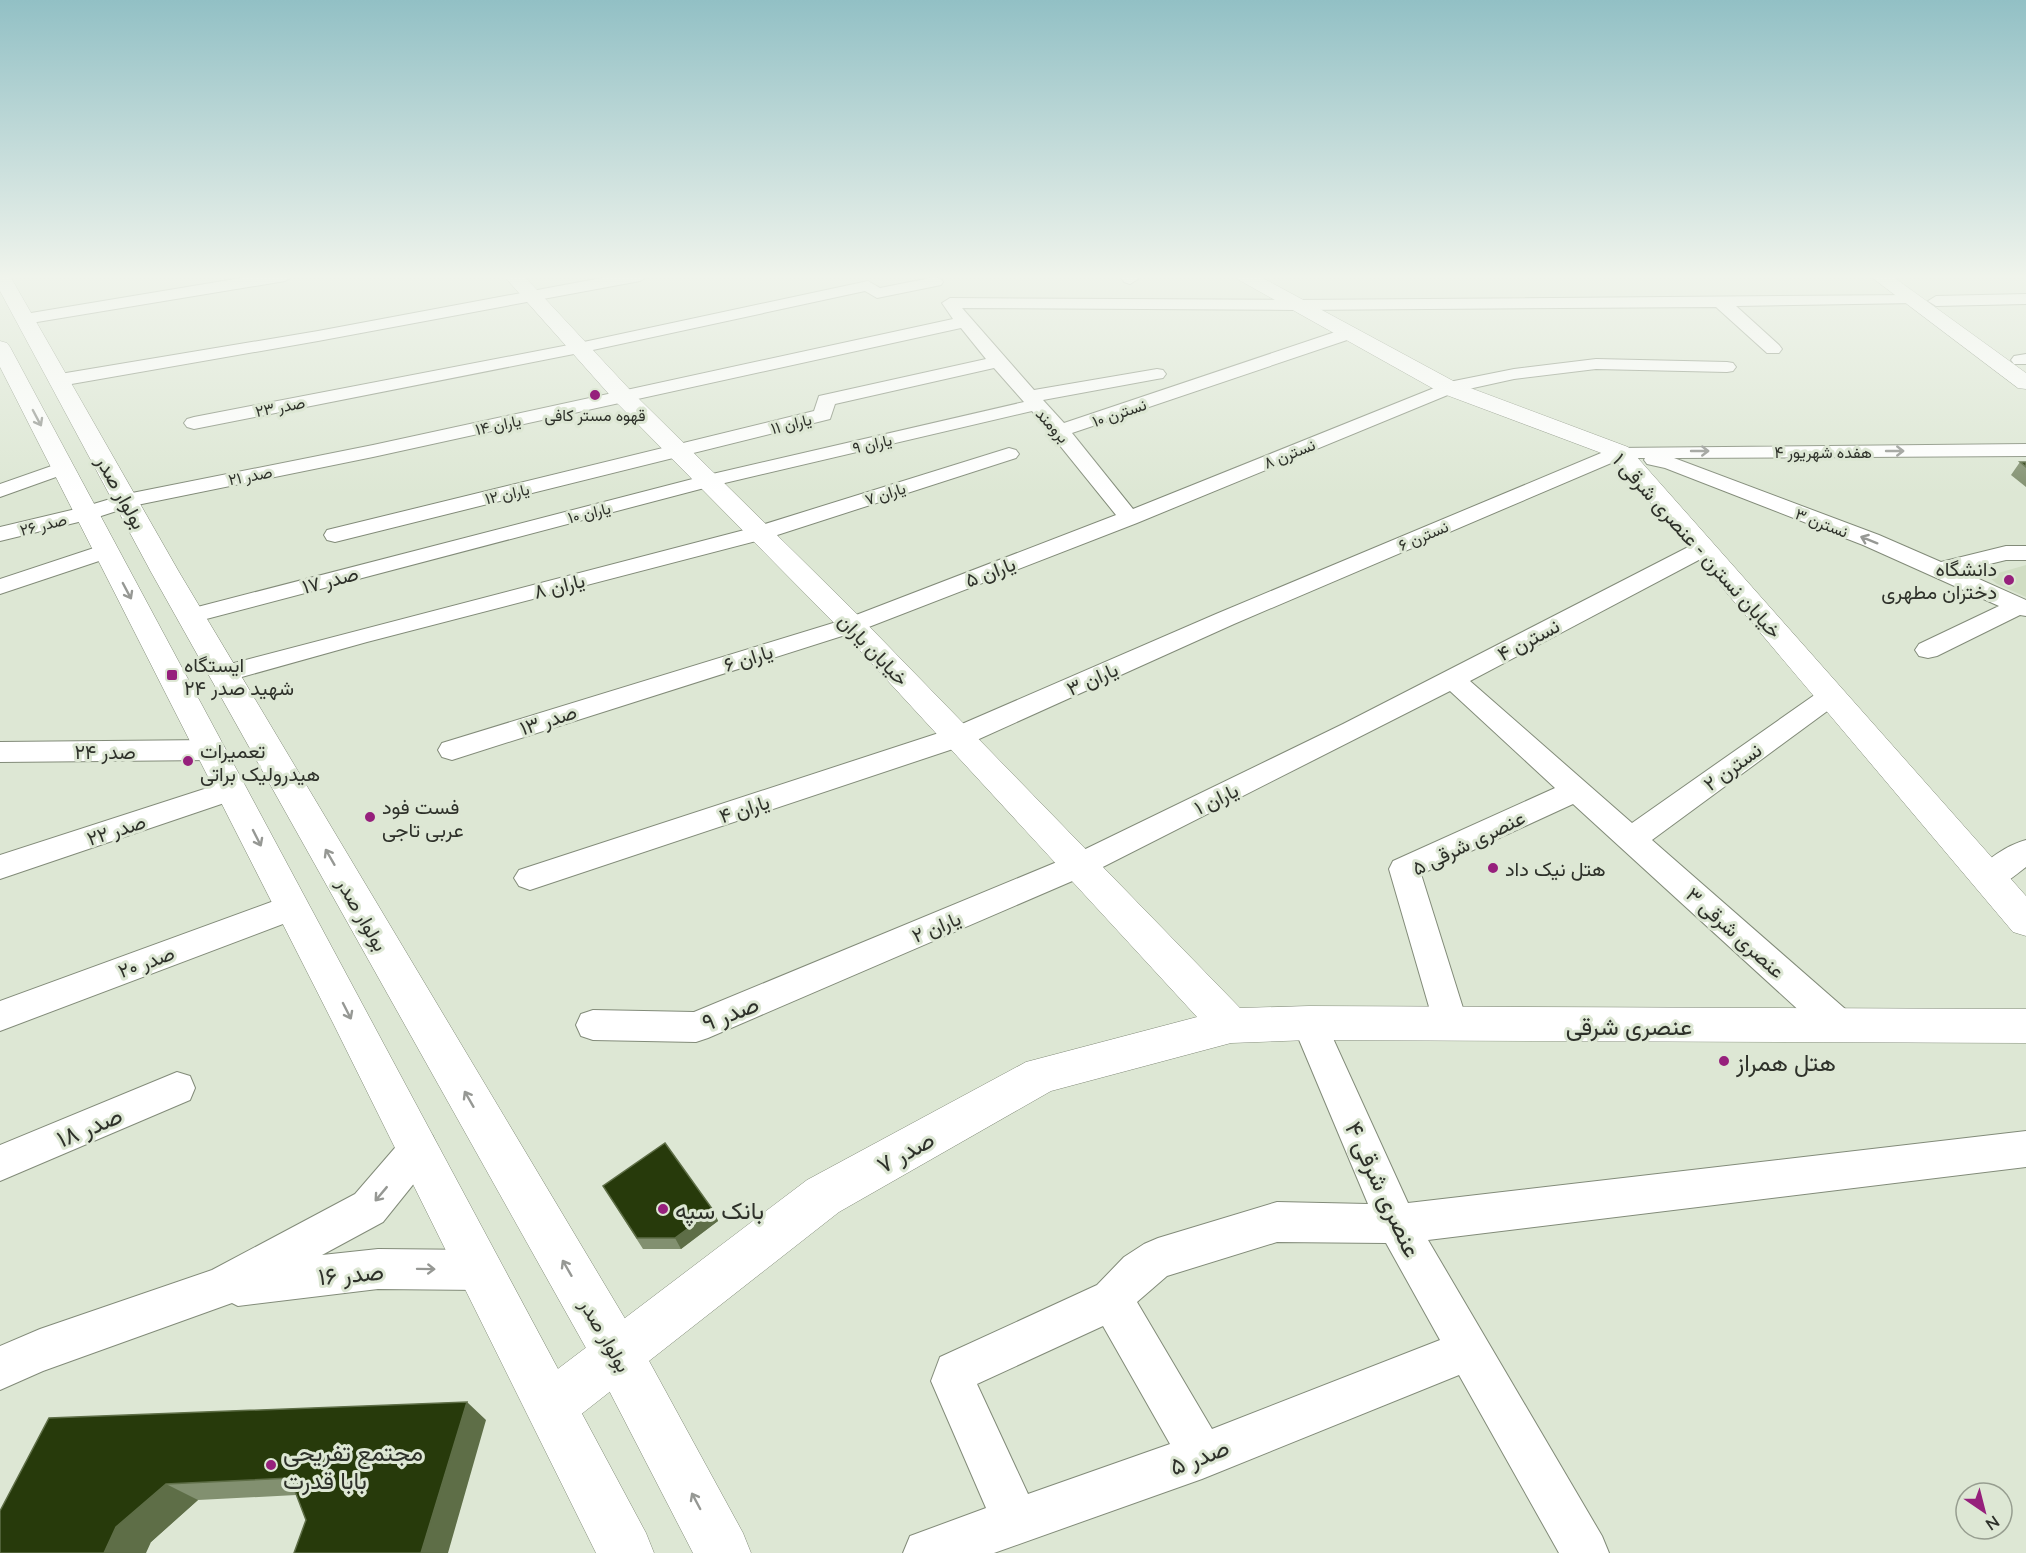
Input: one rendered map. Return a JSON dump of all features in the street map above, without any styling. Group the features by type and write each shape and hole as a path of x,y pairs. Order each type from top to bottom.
{"main road":[{"name":"بولوار صدر","path":"42,348 224,674 618,1355 723,1553"},
{"name":"خیابان یاران","path":"579,348 624,397 852,625 1231,1026"},
{"name":"خیابان نسترن - عنصری شرقی ۱","path":"1374,348 1449,388 1620,452 2026,921"},
{"path":"1978,348 2026,383"},
{"path":"2006,348 2024,361"},
{"name":"بولوار صدر","path":"4,365 87,513 419,1148 626,1553"},
{"name":"عنصری شرقی","path":"1231,1026 1309,1023 2026,1026"},
{"name":"صدر ۷","path":"552,1405 824,1196 1041,1075 1231,1026"}],"street":[{"path":"60,381 246,348"},
{"name":"صدر ۲۳","path":"194,423 577,348"},
{"name":"یاران ۱۴","path":"373,451 844,348"},
{"name":"برومند","path":"987,348 1060,431 1128,518"},
{"name":"نسترن ۱۰","path":"1060,431 1304,348"},
{"name":"یاران ۱۱","path":"679,452 823,415 826,400 998,362"},
{"name":"نسترن ۸","path":"1128,518 1449,388 1514,374 1596,364 1726,367"},
{"name":"یاران ۹","path":"708,481 1031,401 1157,374"},
{"name":"هفده شهریور ۴","path":"1669,457 2026,450"},
{"name":"صدر ۲۱","path":"87,513 127,500 373,451"},
{"name":"یاران ۱۲","path":"335,535 679,452"},
{"name":"نسترن ۳","path":"1620,452 1669,457 1871,540 2022,607"},
{"name":"نسترن ۶","path":"1225,619 1620,452"},
{"name":"یاران ۷","path":"760,533 1009,454"},
{"path":"0,491 63,468"},
{"name":"یاران ۱۰","path":"469,542 708,481"},
{"name":"صدر ۲۶","path":"0,534 87,513"},
{"name":"یاران ۵","path":"852,625 1128,518"},
{"name":"یاران ۸","path":"224,674 760,533"},
{"name":"صدر ۱۷","path":"191,616 469,542"},
{"name":"نسترن ۴","path":"1353,731 1704,548"},
{"path":"0,587 106,551"},
{"path":"1938,570 2006,553 2026,553"},
{"path":"1928,650 2022,607"},
{"name":"یاران ۳","path":"958,737 1225,619"},
{"name":"یاران ۶","path":"645,688 852,625"},
{"name":"عنصری شرقی ۳","path":"1452,679 1633,838 1839,1025"},
{"name":"صدر ۱۳","path":"452,750 645,688"},
{"name":"نسترن ۲","path":"1633,838 1832,695"},
{"name":"یاران ۱","path":"1080,866 1353,731"},
{"name":"یاران ۴","path":"530,878 958,737"},
{"name":"صدر ۲۴","path":"0,752 211,750"},
{"name":"صدر ۲۲","path":"0,867 232,790"},
{"name":"عنصری شرقی ۵","path":"1451,1024 1404,869 1577,790"},
{"path":"1990,877 2026,850"},
{"name":"یاران ۲","path":"792,987 1080,866"},
{"name":"صدر ۲۰","path":"0,1016 293,907"},
{"name":"صدر ۹","path":"593,1025 696,1027 792,987"},
{"name":"عنصری شرقی ۴","path":"1309,1023 1397,1224 1585,1553"},
{"name":"صدر ۱۸","path":"0,1163 177,1088"},
{"name":"صدر ۱۶","path":"0,1368 40,1351 221,1287 369,1208 419,1148"},
{"path":"1016,1522 953,1381 955,1372 1112,1300 1142,1266 1158,1258 1277,1222 1397,1224 2026,1149"},
{"name":"صدر ۱۶","path":"221,1287 378,1269 481,1270"},
{"path":"1112,1300 1202,1456"},
{"name":"صدر ۵","path":"927,1553 1202,1456 1468,1350"}],"shaded area":[{"name":"دانشگاه دختران مطهری","path":"2026,565 2026,597 1997,584 1988,576"}],"building":[{"name":"بانک سپه","path":"665,1143 713,1210 675,1238 637,1238 603,1186"},
{"name":"مجتمع تفریحی بابا قدرت","path":"467,1402 421,1553 294,1553 306,1520 290,1478 166,1484 116,1527 104,1553 0,1553 0,1511 49,1418"}],"place":[{"name":"قهوه مستر کافی","path":"595,395"},
{"name":"دانشگاه دختران مطهری","path":"2009,580"},
{"name":"ایستگاه شهید صدر ۲۴","path":"172,675"},
{"name":"تعمیرات هیدرولیک براتی","path":"188,761"},
{"name":"فست فود عربی تاجی","path":"370,817"},
{"name":"هتل نیک داد","path":"1493,868"},
{"name":"هتل همراز","path":"1724,1061"},
{"name":"بانک سپه","path":"663,1209"},
{"name":"مجتمع تفریحی بابا قدرت","path":"271,1465"}]}
